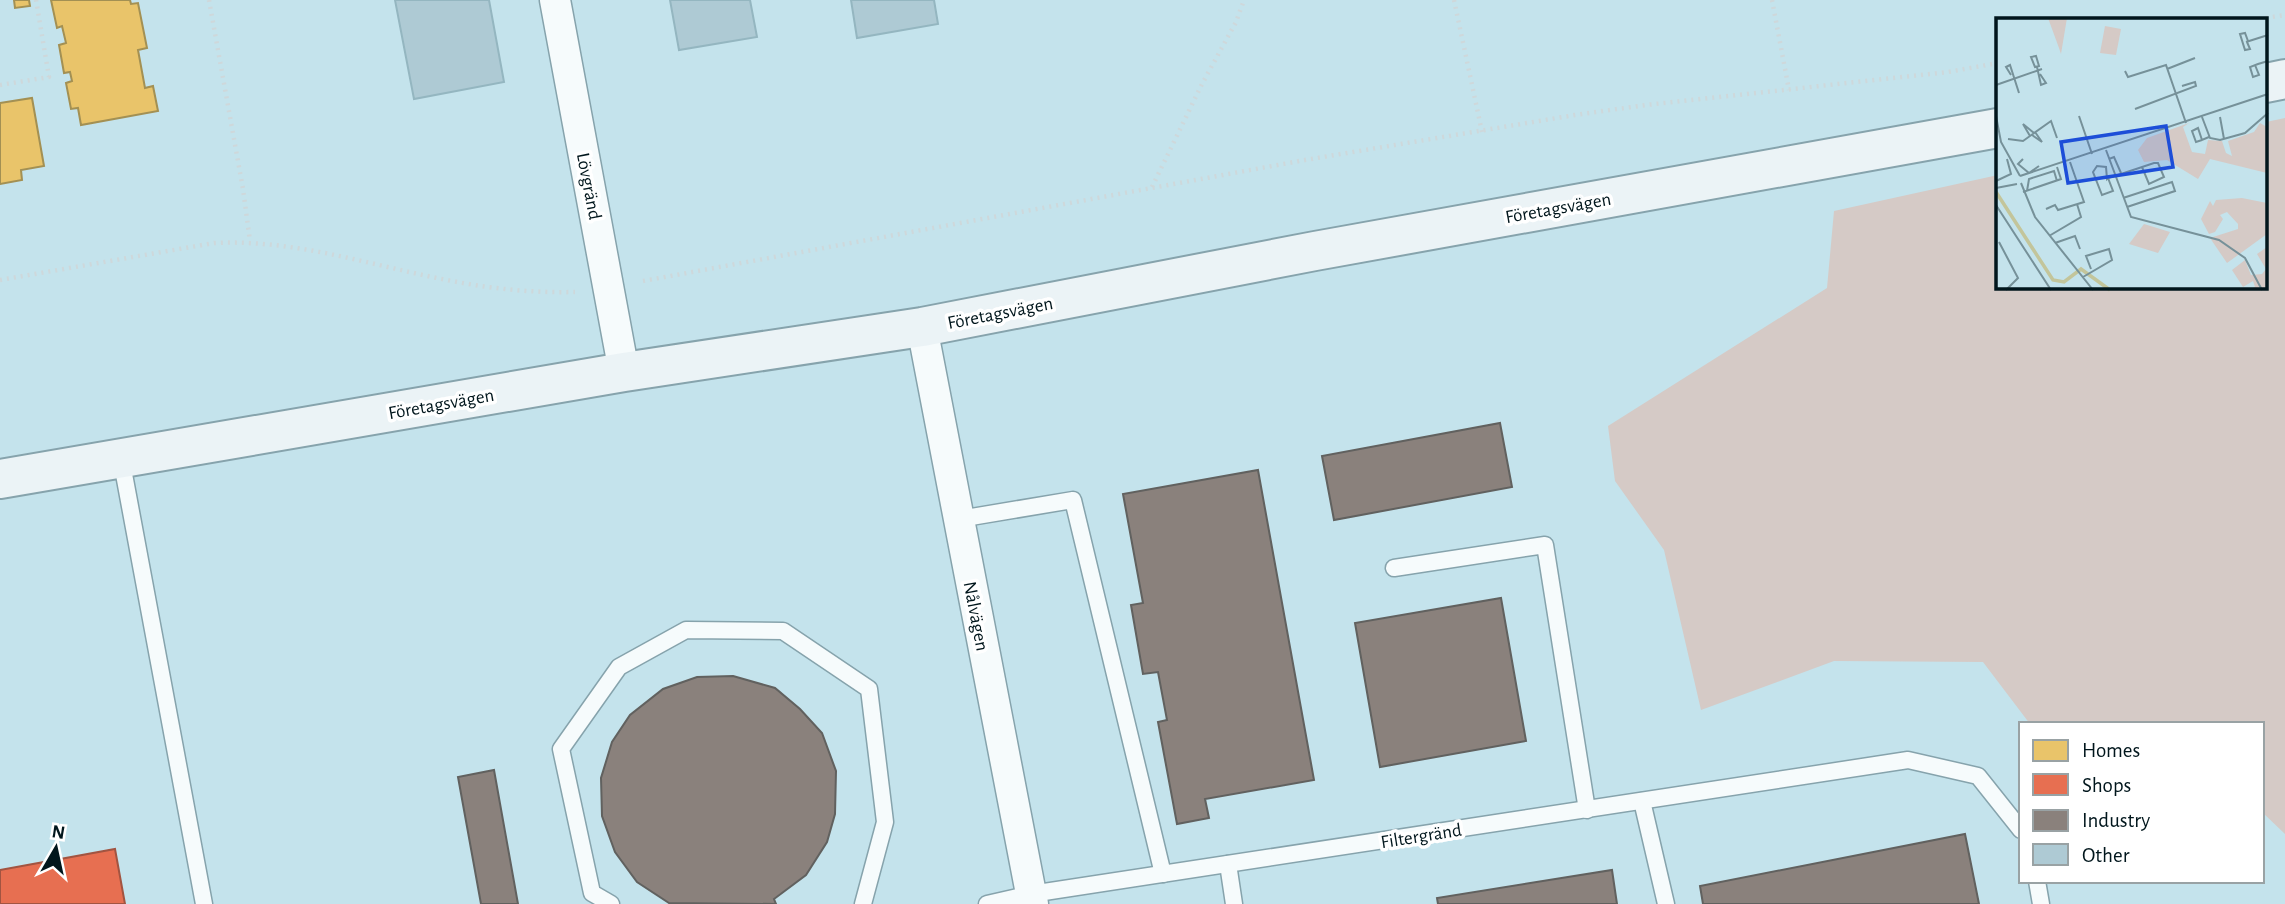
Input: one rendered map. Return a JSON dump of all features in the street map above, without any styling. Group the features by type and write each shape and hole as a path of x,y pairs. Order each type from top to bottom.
{"street":[{"name":"Lövgränd","path":"555,0 624,372"},
{"name":"Företagsvägen","path":"0,479 624,372 922,327 1328,249 1996,128"},
{"name":"Nålvägen","path":"922,327 1032,899"}],"lane":[{"path":"121,458 204,904"},
{"path":"959,519 1073,500 1163,874"},
{"path":"1394,568 1545,545 1587,810"},
{"path":"611,904 593,893 561,749 619,667 686,630 699,630 783,631 869,689 885,822 863,904"},
{"name":"Filtergränd","path":"987,904 1032,899 1163,874 1908,760 1978,776 2019,827"},
{"path":"1642,801 1666,904"},
{"path":"1228,864 1234,904"},
{"path":"2037,883 2041,904"}],"path":[{"path":"0,85 49,76 36,0"},
{"path":"209,0 250,241"},
{"path":"1152,188 1202,84 1237,22 1244,0"},
{"path":"1454,0 1482,132"},
{"path":"1772,0 1789,90"},
{"path":"2266,18 2285,15"},
{"path":"0,280 214,243 250,241 305,248 452,281 536,293 578,292 1152,188 1646,105 1948,72 1996,63"}],"shaded area":[{"path":"2285,118 2285,834 2264,814 2264,722 2028,722 1983,662 1834,661 1701,710 1664,550 1615,481 1608,426 1827,288 1834,211 1996,175 1996,289 2268,289 2268,122"}],"building: Homes":[{"path":"14,0 29,0 30,6 15,8"},
{"path":"51,0 130,0 131,4 138,3 147,48 138,50 145,88 153,86 158,111 81,125 78,108 71,109 66,83 72,81 70,72 64,73 59,45 66,43 62,26 57,28"},
{"path":"32,98 44,166 21,170 22,180 0,184 0,103"}],"building: Shops":[{"path":"115,849 125,904 0,904 0,870"}],"building: Industry":[{"path":"1500,423 1512,487 1334,520 1322,456"},
{"path":"1258,470 1314,780 1205,799 1209,818 1177,824 1158,722 1167,720 1158,672 1143,674 1131,605 1143,603 1123,494"},
{"path":"1501,598 1526,741 1380,767 1355,623"},
{"path":"733,676 775,688 800,709 822,733 836,771 835,814 827,842 806,875 774,899 776,904 669,903 637,882 615,852 602,816 601,778 612,742 630,715 663,689 697,677"},
{"path":"494,770 518,904 481,904 458,777"},
{"path":"1965,834 1979,904 1703,904 1700,886"},
{"path":"1612,870 1617,904 1438,904 1437,898"}],"building: Other":[{"path":"395,0 489,0 504,82 414,99"},
{"path":"670,0 750,0 757,37 679,50"},
{"path":"851,0 934,0 938,24 857,38"}]}
